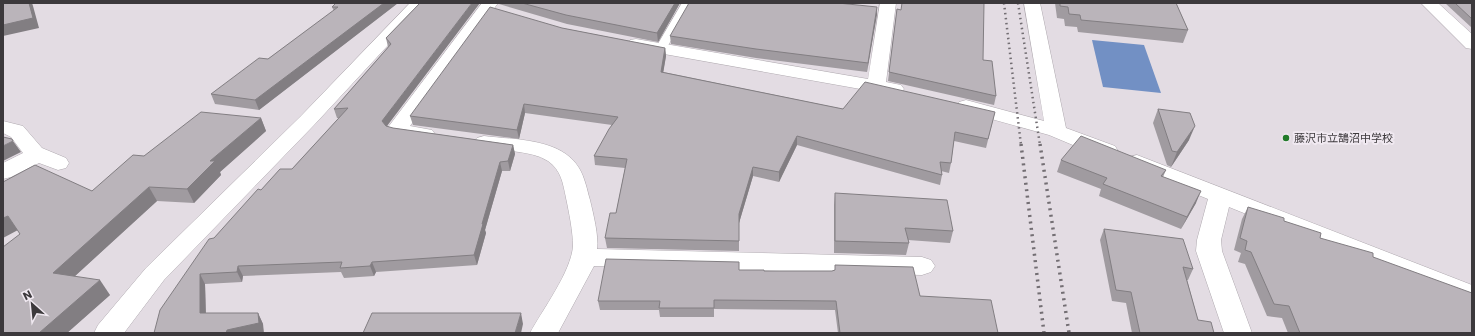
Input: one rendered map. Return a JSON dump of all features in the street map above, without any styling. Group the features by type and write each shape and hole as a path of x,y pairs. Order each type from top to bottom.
{"street":[{"path":"108,333 155,274 308,120 419,3"},
{"path":"876,85 888,3"},
{"path":"1032,3 1056,131"},
{"path":"1429,3 1472,44"},
{"path":"443,137 396,130 493,7"},
{"path":"616,40 876,85 913,93"},
{"path":"950,102 1056,131 1220,196 1329,237 1472,296"},
{"path":"3,127 14,128 20,133 32,150 58,163"},
{"path":"467,140 538,149 554,156 568,168 572,176 580,208 585,246 581,266 544,333"},
{"path":"3,172 39,154"},
{"path":"1220,196 1209,240 1209,251 1238,333"},
{"path":"583,257 922,266"}],"lane":[{"path":"662,49 687,3"}],"water":[{"path":"1092,40 1144,45 1161,93 1103,87"}],"building":[{"path":"3,3 29,3 33,18 3,25"},
{"path":"336,3 384,3 255,100 211,94 259,58 268,59 338,7 332,7"},
{"path":"420,3 472,3 382,121 386,126 393,128 513,145 508,161 500,162 474,255 372,262 370,266 340,268 342,262 238,266 237,272 200,274 200,313 258,313 259,323 227,330 226,333 154,333 160,310 209,239 214,238 258,189 261,190 280,169 292,169 348,108 334,109 391,44 386,38"},
{"path":"522,3 675,3 657,33 566,15"},
{"path":"689,3 838,3 877,7 868,63 756,49 670,36"},
{"path":"902,3 984,3 983,60 992,61 996,96 889,72 897,9 901,10"},
{"path":"1060,3 1176,3 1188,30 1081,20 1080,15 1069,14 1068,7 1060,6"},
{"path":"1455,3 1472,3 1472,19"},
{"path":"490,7 562,28 665,48 661,72 843,109 865,82 995,112 988,139 955,132 951,163 940,162 942,175 797,136 779,172 753,167 739,214 739,241 605,238 610,213 616,213 627,159 594,156 609,129 618,117 524,104 517,130 410,116"},
{"path":"1158,109 1190,113 1195,126 1177,152 1172,151"},
{"path":"201,112 261,118 210,161 215,161 187,189 149,187 53,273 100,280 39,333 3,333 3,247 20,234 8,216 3,218 3,182 35,165 92,191 133,155 144,156"},
{"path":"1081,136 1166,170 1161,176 1201,191 1187,217 1103,184 1107,178 1061,160"},
{"path":"3,137 12,139 13,141 3,146"},
{"path":"835,193 947,200 953,231 905,228 909,243 835,241"},
{"path":"1248,207 1284,218 1284,221 1321,233 1320,238 1373,253 1373,257 1472,293 1472,333 1300,333 1289,306 1274,304 1251,252 1245,250 1247,241 1240,238"},
{"path":"1104,229 1183,239 1193,269 1183,267 1198,320 1211,322 1214,333 1140,333 1131,292 1116,290"},
{"path":"606,259 739,262 739,270 764,271 832,271 835,270 835,265 913,267 920,296 991,300 998,333 840,333 836,301 714,300 714,308 659,308 660,301 598,301"},
{"path":"372,313 521,313 515,333 363,333"}],"railway":[{"path":"1004,3 1021,145"},
{"path":"1018,3 1040,145"},
{"path":"1021,144 1044,333"},
{"path":"1040,144 1069,333"}],"place":[{"name":"藤沢市立鵠沼中学校","path":"1286,138"}]}
